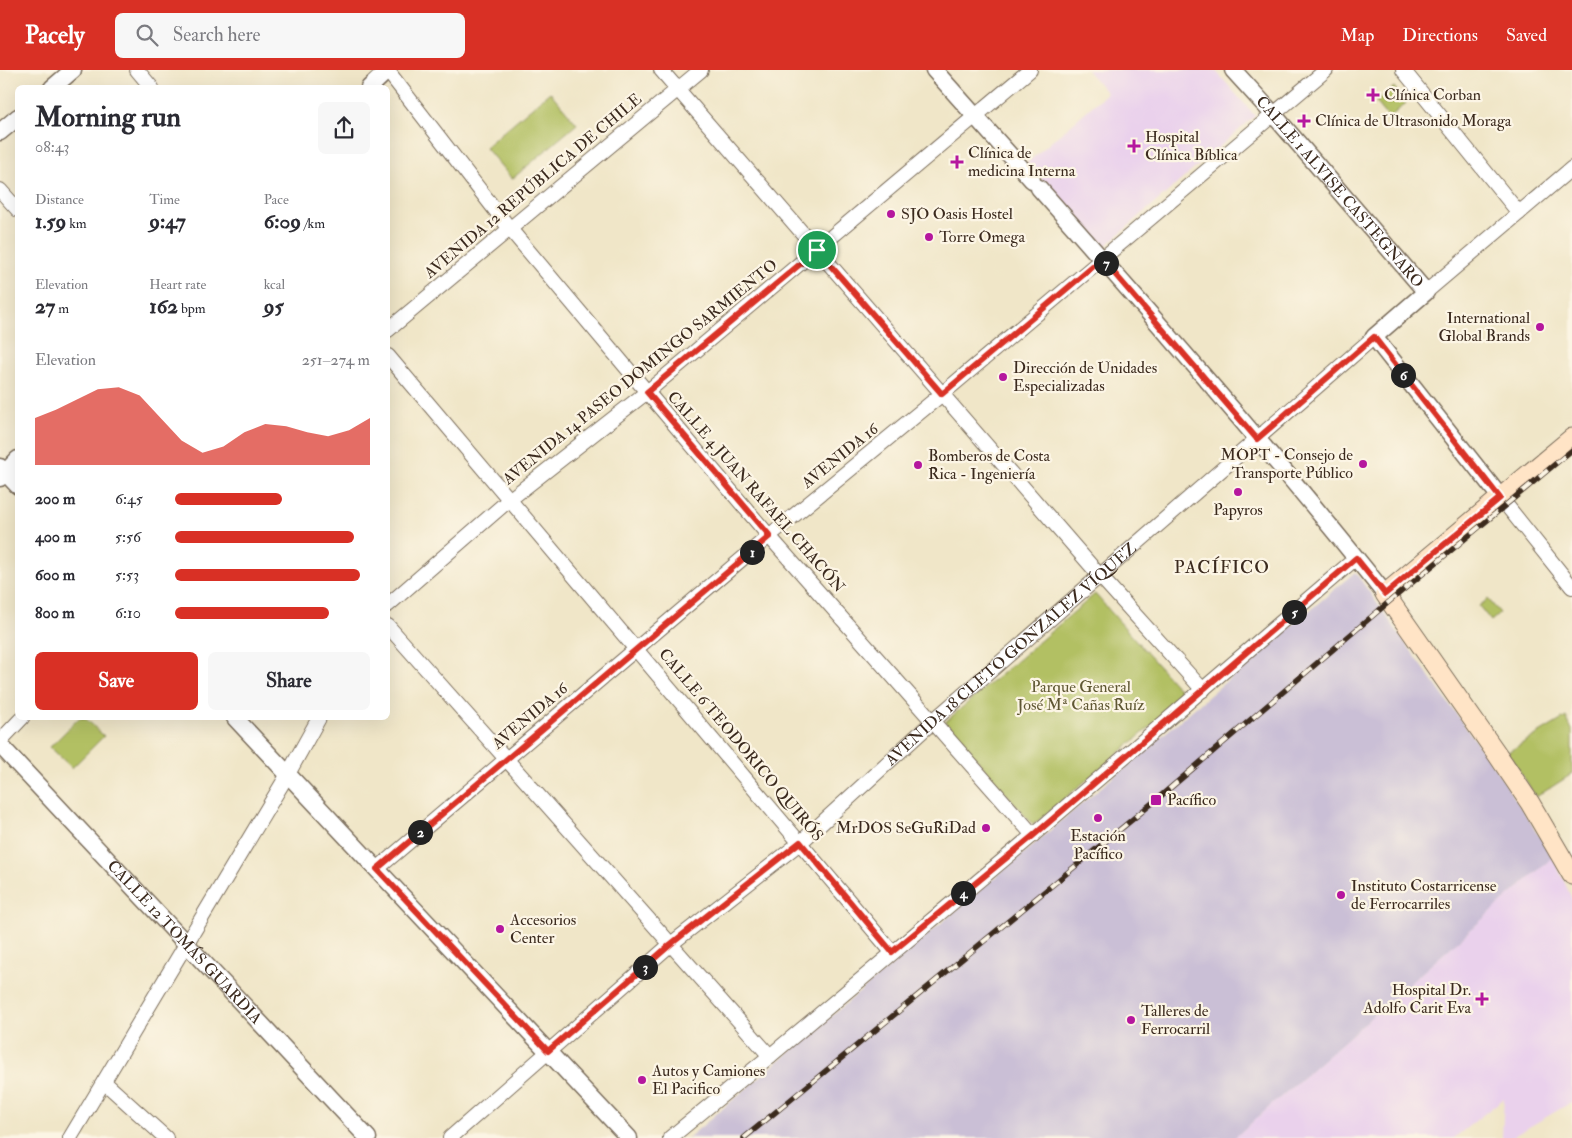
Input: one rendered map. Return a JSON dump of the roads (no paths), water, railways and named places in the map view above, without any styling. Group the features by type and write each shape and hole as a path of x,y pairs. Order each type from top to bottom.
{"main road":[{"path":"1572,438 1385,594 1535,811 1572,875"}],"street":[{"path":"56,85 73,70"},
{"path":"137,70 150,85"},
{"path":"372,85 388,70"},
{"name":"CALLE 4 JUAN RAFAEL CHACÓN","path":"388,70 510,229 647,392 932,722 1034,835"},
{"path":"661,70 1100,576 1203,690"},
{"name":"AVENIDA 12 REPÚBLICA DE CHILE","path":"390,328 701,70"},
{"path":"934,70 1102,259 1257,439 1385,594"},
{"name":"AVENIDA 14 PASEO DOMINGO SARMIENTO","path":"390,603 510,500 647,392 1030,70"},
{"name":"CALLE 1 ALVISE CASTEGNARO","path":"1233,70 1426,292"},
{"name":"AVENIDA 16","path":"377,869 770,536 942,394 1326,70"},
{"path":"1403,70 1518,213"},
{"path":"0,132 15,120"},
{"name":"AVENIDA 18 CLETO GONZÁLEZ VÍQUEZ","path":"450,1138 671,944 800,842 932,722 1374,337 1572,168"},
{"path":"0,190 15,207"},
{"path":"1374,337 1572,587"},
{"name":"CALLE 6 TEODORICO QUIRÓS","path":"390,358 892,952"},
{"path":"15,462 2,473 15,484"},
{"path":"670,1138 1034,835 1356,558"},
{"path":"390,628 770,1056"},
{"path":"0,741 20,720"},
{"path":"237,720 629,1138"},
{"path":"70,1138 288,774 318,720"},
{"name":"CALLE 12 TOMÁS GUARDIA","path":"0,746 368,1138"},
{"path":"104,1082 166,1138"}],"railway":[{"path":"744,1138 1156,800 1390,601 1572,450"}],"place":[{"name":"Clínica Corban","path":"1373,95"},
{"name":"Clínica de Ultrasonido Moraga","path":"1304,121"},
{"name":"Hospital Clínica Bíblica","path":"1134,146"},
{"name":"Clínica de medicina Interna","path":"957,162"},
{"name":"SJO Oasis Hostel","path":"891,214"},
{"name":"Torre Omega","path":"929,237"},
{"name":"International Global Brands","path":"1540,327"},
{"name":"Dirección de Unidades Especializadas","path":"1003,377"},
{"name":"MOPT - Consejo de Transporte Público","path":"1363,464"},
{"name":"Bomberos de Costa Rica - Ingeniería","path":"918,465"},
{"name":"Papyros","path":"1238,492"},
{"name":"Pacífico","path":"1156,800"},
{"name":"Estación Pacífico","path":"1098,818"},
{"name":"MrDOS SeGuRiDad","path":"986,828"},
{"name":"Instituto Costarricense de Ferrocarriles","path":"1341,895"},
{"name":"Accesorios Center","path":"500,929"},
{"name":"Hospital Dr. Adolfo Carit Eva","path":"1482,999"},
{"name":"Talleres de Ferrocarril","path":"1131,1020"},
{"name":"Autos y Camiones El Pacifico","path":"642,1080"}],"district":[{"name":"PACÍFICO","path":"1222,567"}],"park label":[{"name":"Parque General José Mª Cañas Ruíz","path":"1081,696"}]}
